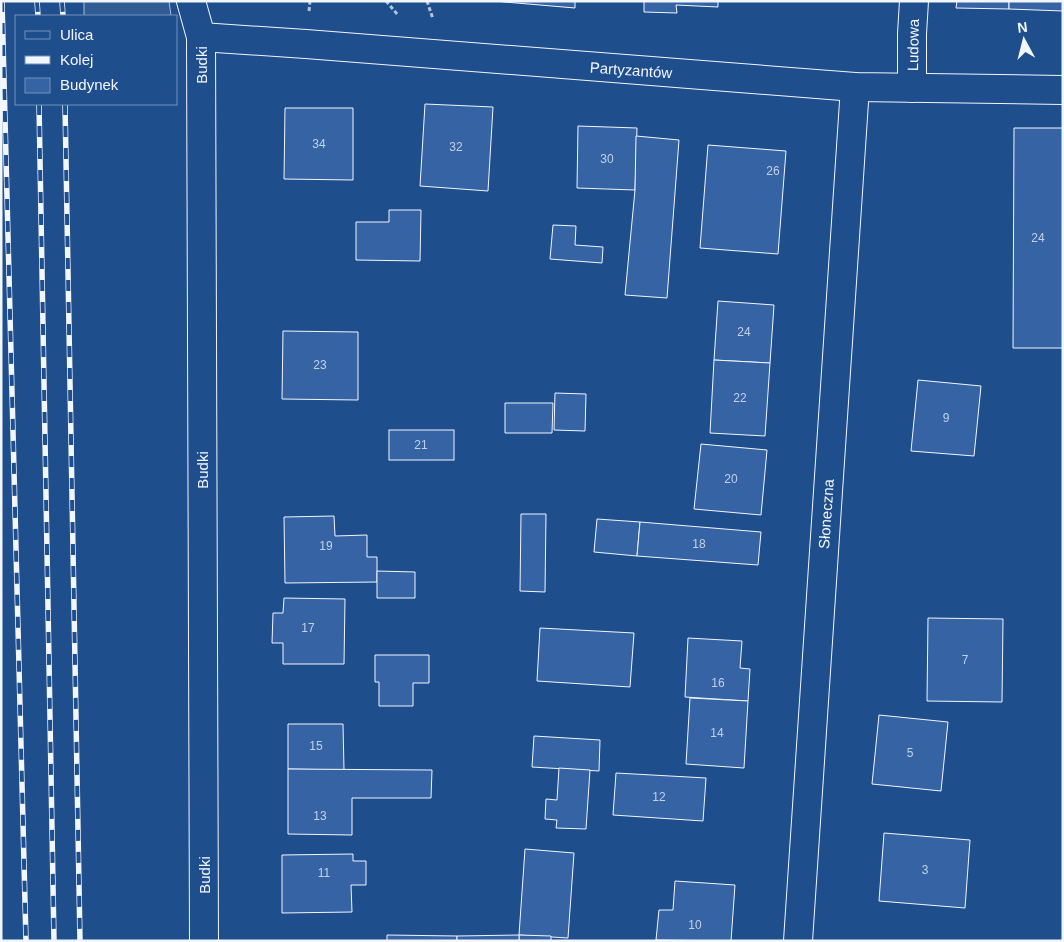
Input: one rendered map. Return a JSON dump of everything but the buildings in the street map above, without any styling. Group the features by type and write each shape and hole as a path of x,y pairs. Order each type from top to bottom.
{"street":[{"name":"Budki","path":"191,1 201,37 204,941"},
{"name":"Ludowa","path":"912,88 914,1"},
{"name":"Partyzantów","path":"201,37 855,87 1063,90"},
{"name":"Słoneczna","path":"798,941 855,87"}],"shaded area":[{"path":"84,1 169,1 171,15 84,15"}],"railway":[{"path":"2,1 26,941"},
{"path":"37,1 38,15"},
{"path":"62,1 63,15"},
{"path":"39,105 54,941"},
{"path":"65,105 80,941"}]}
